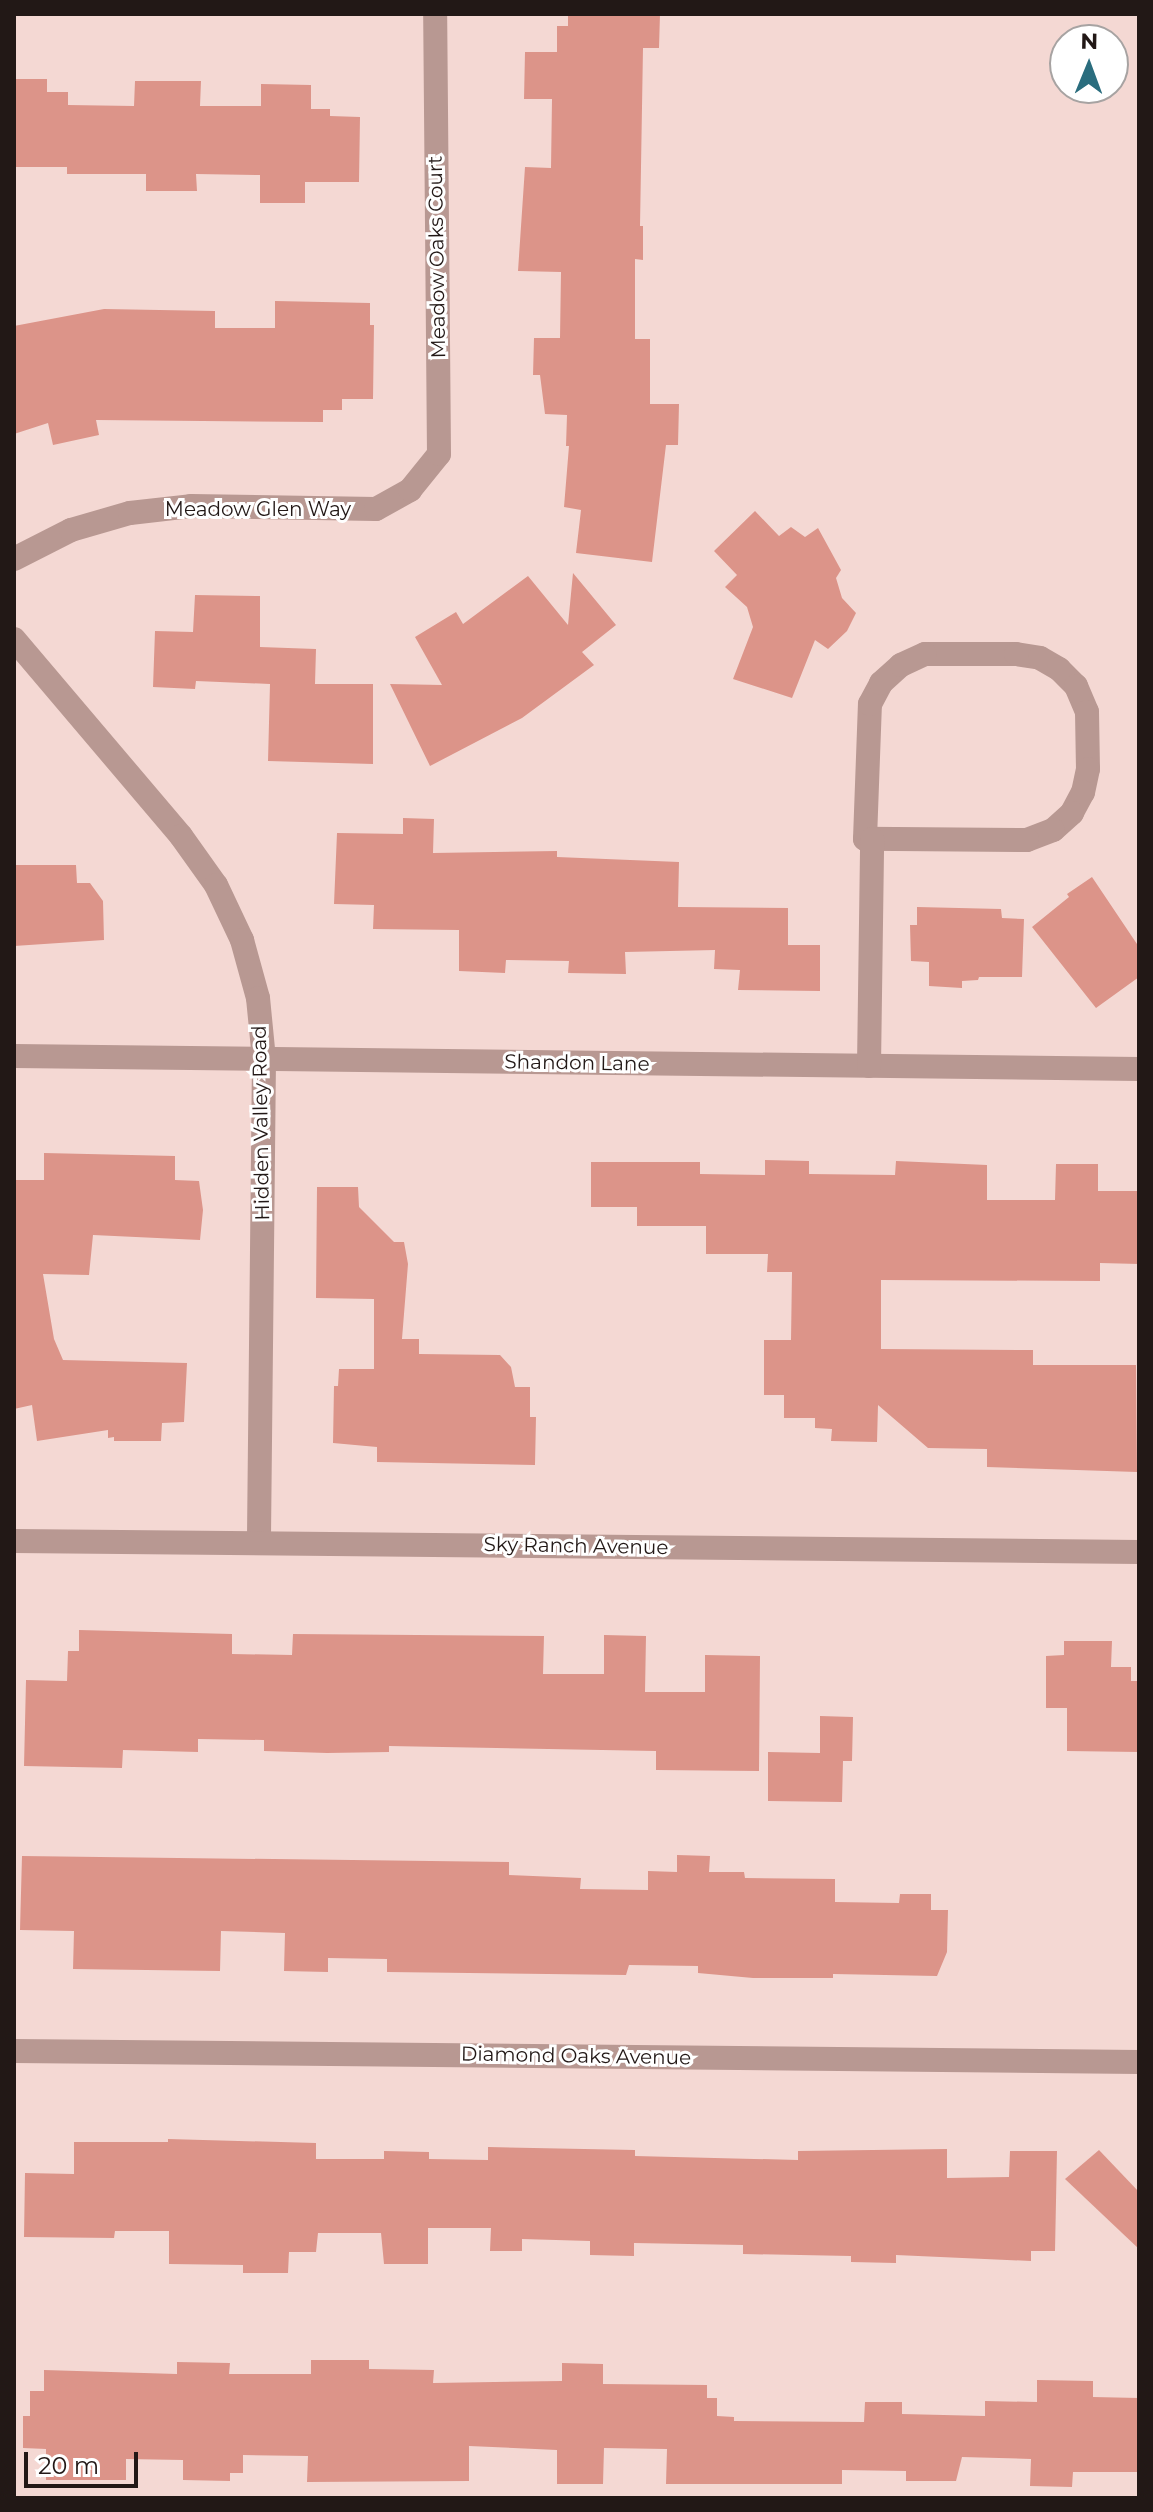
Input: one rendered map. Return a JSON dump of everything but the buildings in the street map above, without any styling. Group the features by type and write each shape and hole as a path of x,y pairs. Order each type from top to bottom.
{"street":[{"name":"Meadow Oaks Court","path":"410,490 439,454 435,14"},
{"name":"Meadow Glen Way","path":"14,559 71,530 130,513 191,506 376,509 410,490"},
{"name":"Hidden Valley Road","path":"14,639 181,836 216,885 242,940 258,998 264,1059 259,1543"},
{"path":"925,654 1016,654 1040,658 1059,669 1076,686 1087,712 1088,769 1083,792 1072,813 1053,830 1027,840 872,839 865,839 870,704 881,683 901,665 925,654"},
{"path":"869,1066 872,839"},
{"name":"Shandon Lane","path":"14,1056 1139,1069"},
{"name":"Sky Ranch Avenue","path":"14,1541 1139,1552"},
{"name":"Diamond Oaks Avenue","path":"14,2051 1139,2062"}]}
